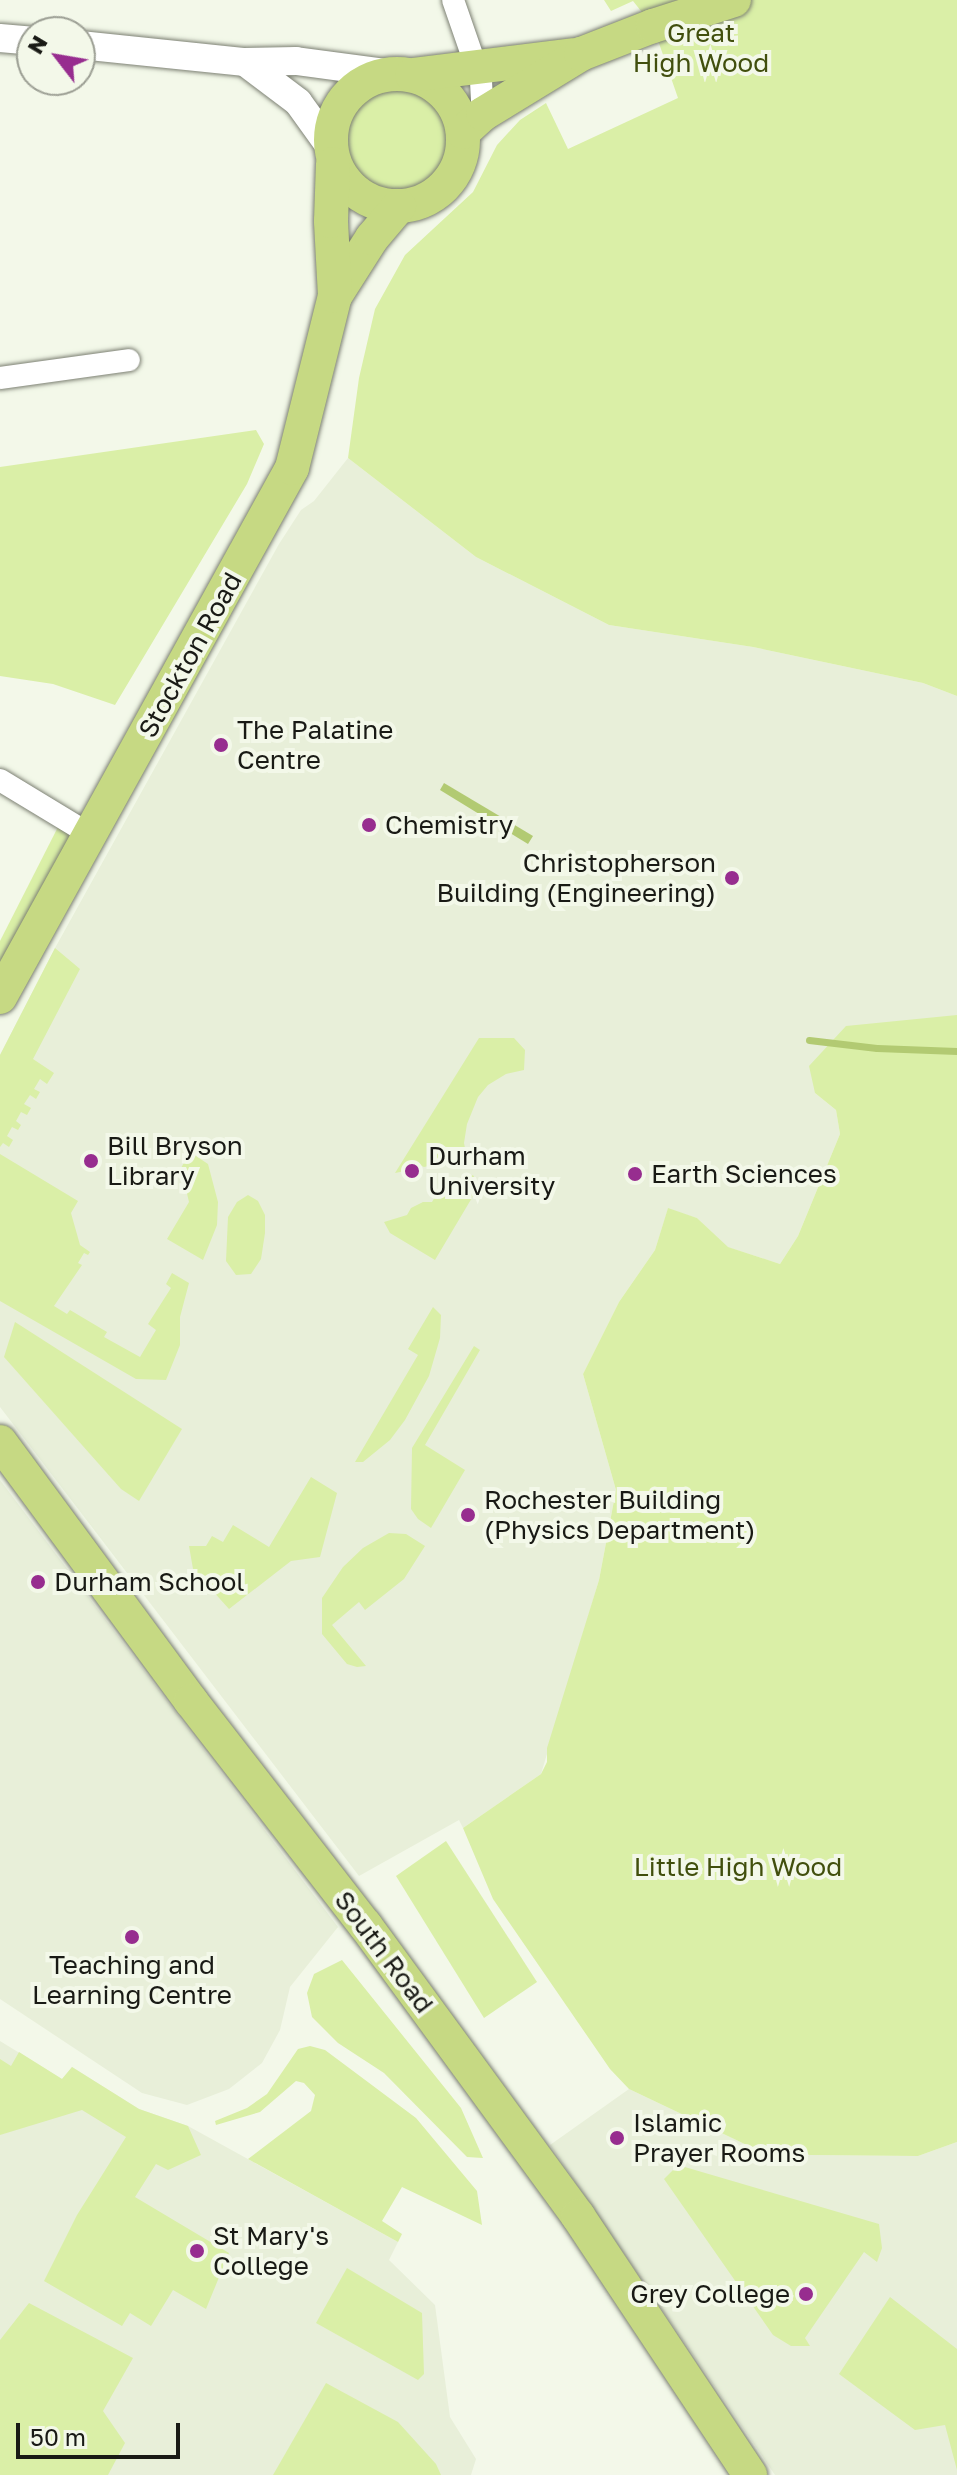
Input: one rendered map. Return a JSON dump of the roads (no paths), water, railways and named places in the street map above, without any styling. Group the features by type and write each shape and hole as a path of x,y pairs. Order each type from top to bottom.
{"main road":[{"path":"581,54 473,123 454,174 439,191 420,202 399,206 379,204 361,195 332,156 330,129 351,92 370,79 581,54 734,0"},
{"path":"402,75 430,83 446,95 457,112 473,123"},
{"name":"Stockton Road","path":"0,997 285,484 302,437 335,296 332,156"},
{"name":"Stockton Road","path":"335,296 372,238 399,206"},
{"name":"South Road","path":"0,1442 191,1701 365,1925 578,2216 750,2475"}],"street":[{"path":"453,0 481,81 473,123"},
{"path":"96,47 245,62 296,61 402,75"},
{"path":"245,62 298,102 332,156"},
{"path":"0,378 129,360"},
{"path":"0,780 89,834"}],"waterway":[{"path":"809,1040 877,1048 957,1051"}],"place":[{"name":"The Palatine Centre","path":"221,745"},
{"name":"Chemistry","path":"369,825"},
{"name":"Christopherson Building (Engineering)","path":"732,878"},
{"name":"Bill Bryson Library","path":"91,1161"},
{"name":"Durham University","path":"412,1171"},
{"name":"Earth Sciences","path":"635,1174"},
{"name":"Rochester Building (Physics Department)","path":"468,1515"},
{"name":"Durham School","path":"38,1582"},
{"name":"Teaching and Learning Centre","path":"132,1937"},
{"name":"Islamic Prayer Rooms","path":"617,2138"},
{"name":"St Mary's College","path":"197,2251"},
{"name":"Grey College","path":"806,2294"}],"park label":[{"name":"Great High Wood","path":"701,48"},
{"name":"Little High Wood","path":"738,1867"}]}
